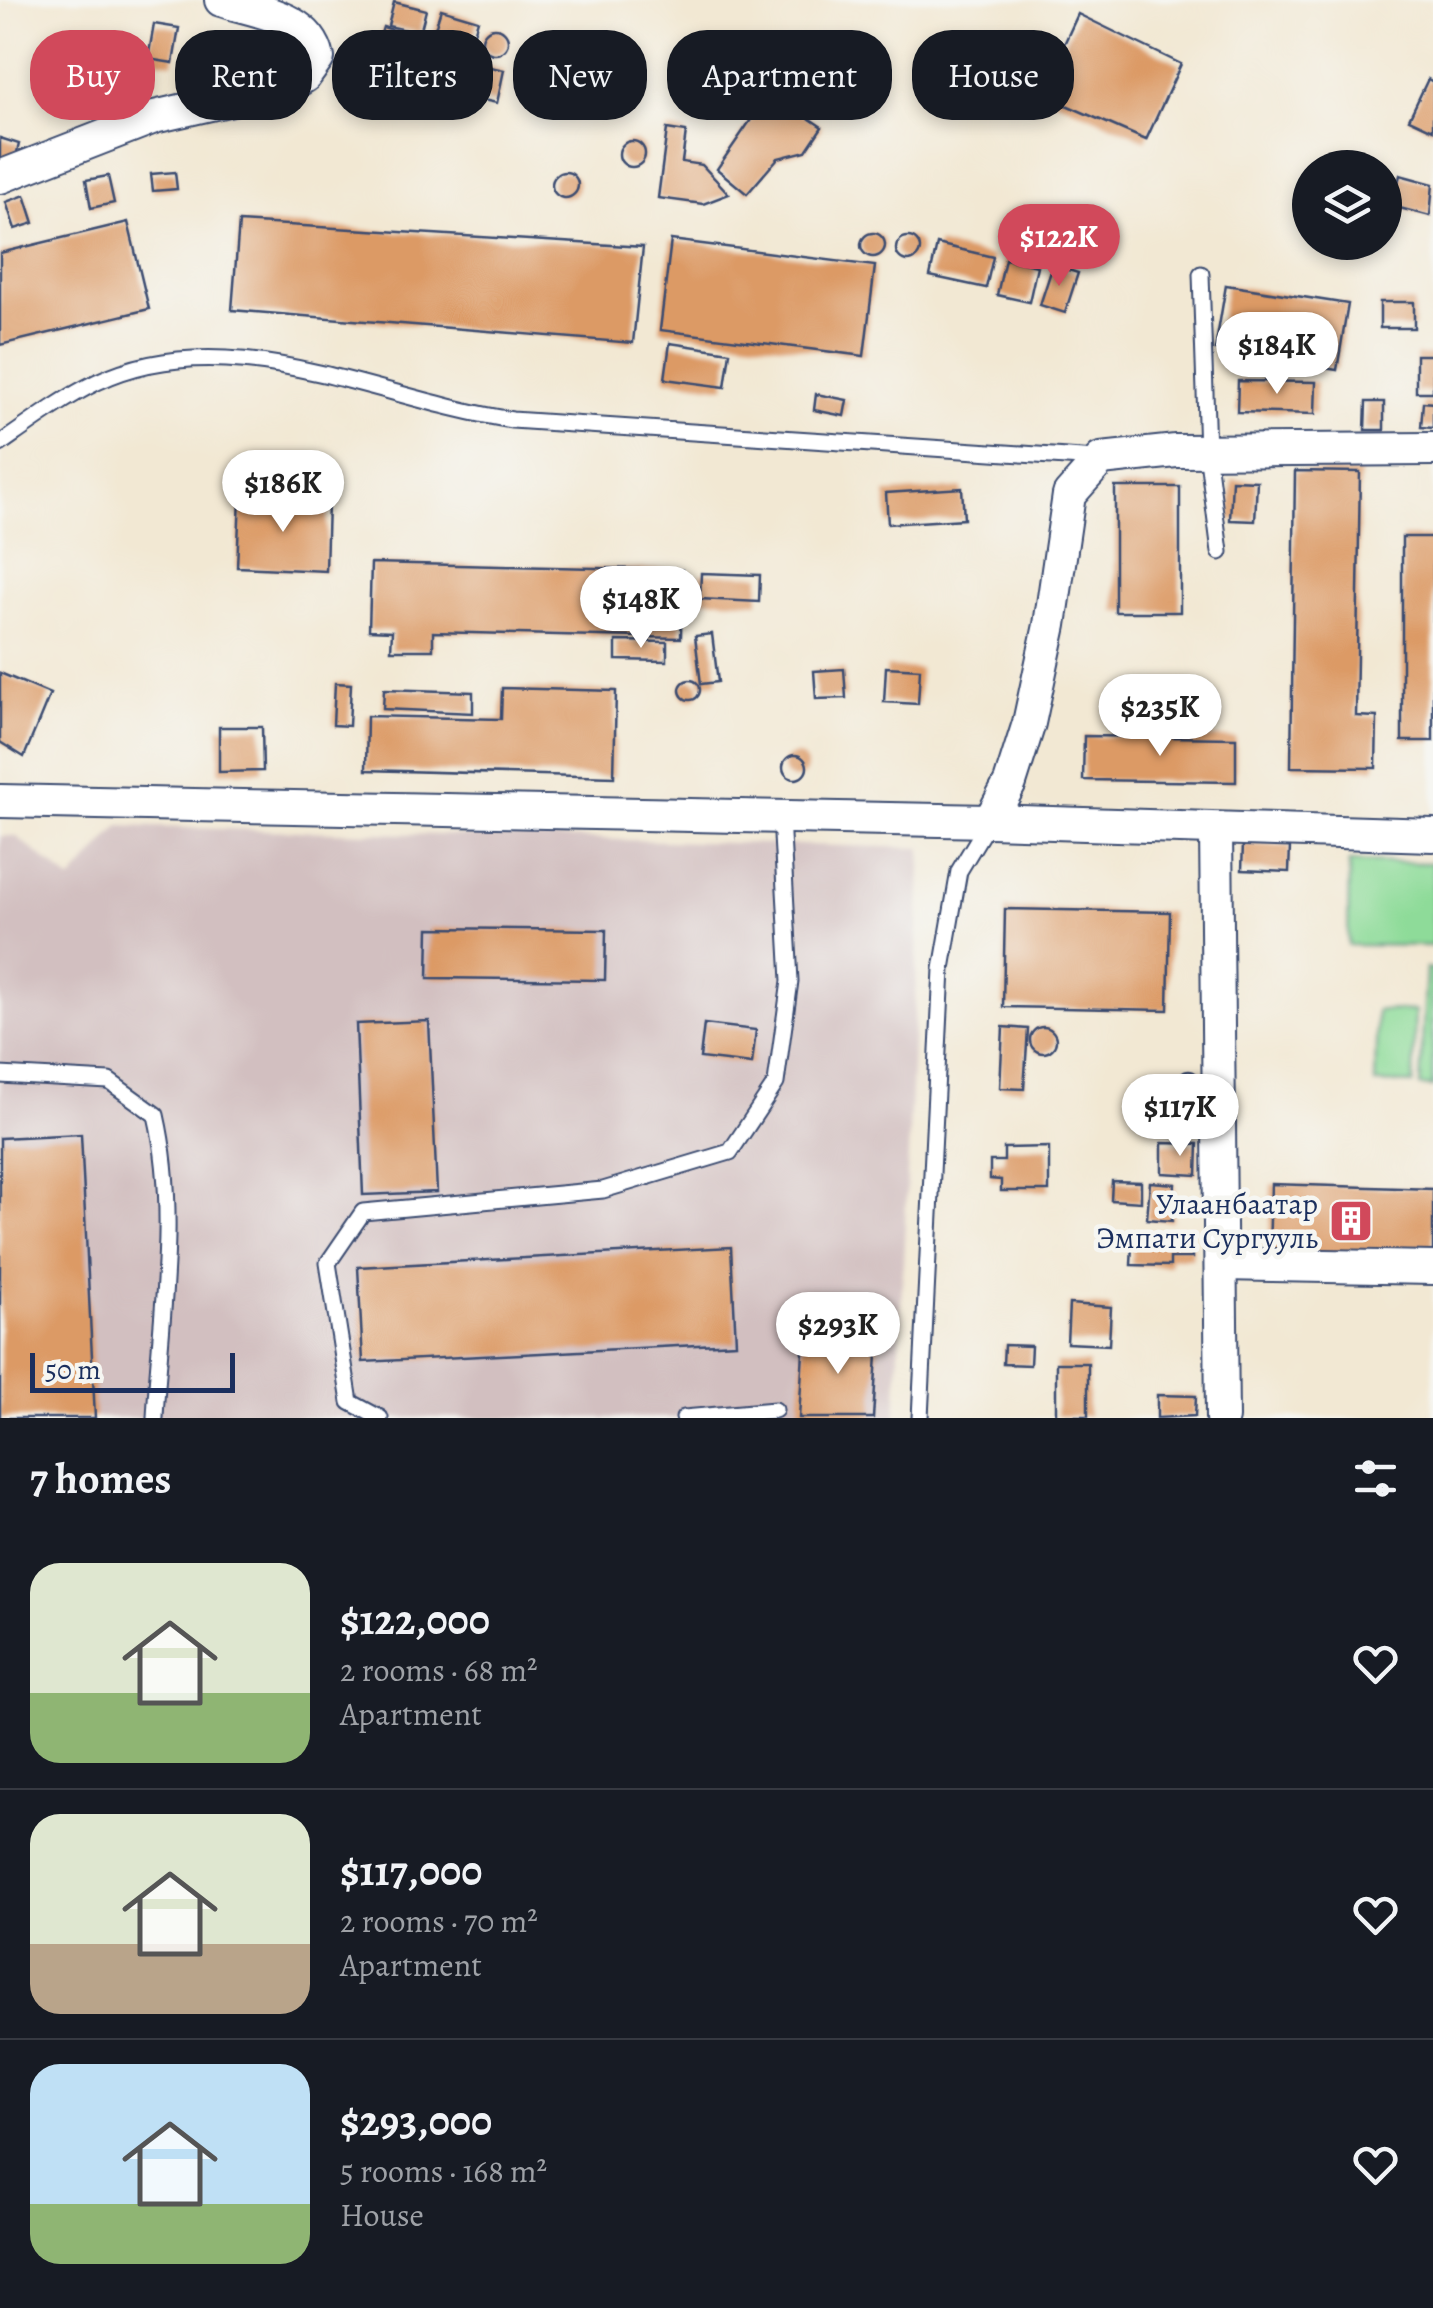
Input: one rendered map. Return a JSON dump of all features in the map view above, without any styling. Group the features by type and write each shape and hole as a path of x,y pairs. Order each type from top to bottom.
{"street":[{"path":"0,177 154,117 288,86 306,76 318,58 314,38 299,25 221,0"},
{"path":"990,821 1010,782 1029,722 1050,624 1069,496 1101,459 1206,451 1433,449"},
{"path":"0,801 781,816 1433,835"},
{"path":"1216,830 1224,1264 1222,1418"},
{"path":"1224,1264 1433,1268"}],"lane":[{"path":"1201,274 1206,451 1220,552"},
{"path":"0,444 99,381 168,362 230,361 287,366 462,412 512,420 1101,459"},
{"path":"380,1418 350,1410 328,1262 364,1212 603,1190 730,1152 776,1083 790,981 781,816"},
{"path":"920,1418 946,930 966,855 990,821"},
{"path":"0,1075 108,1081 156,1114 166,1157 167,1244 155,1418"},
{"path":"684,1418 776,1410"}],"shaded area":[{"path":"119,826 922,848 896,1418 0,1418 0,836 16,836 71,881"}],"green space":[{"path":"1349,862 1433,863 1433,946 1348,945"},
{"path":"1426,968 1433,969 1433,1087 1420,1086"},
{"path":"1377,1010 1415,1011 1413,1084 1375,1083"}],"building":[{"path":"394,2 426,10 421,30 388,26"},
{"path":"441,9 478,20 475,30 435,30"},
{"path":"1078,14 1181,64 1146,140 1074,108 1074,30 1071,30"},
{"path":"154,24 179,28 175,30 173,63 155,60"},
{"path":"500,29 507,36 504,50 493,54 493,30 489,30"},
{"path":"493,68 504,70 497,103 493,102"},
{"path":"1428,79 1433,82 1433,130 1409,119"},
{"path":"751,120 812,120 822,127 806,151 778,158 747,194 717,169"},
{"path":"667,129 686,132 682,162 702,165 729,194 703,204 658,198"},
{"path":"0,138 19,144 14,164 0,160"},
{"path":"632,141 641,145 645,154 641,163 632,167 623,163 619,154 623,145"},
{"path":"175,172 177,189 153,191 151,174"},
{"path":"565,172 574,176 578,185 574,194 565,198 556,194 552,185 556,176"},
{"path":"108,176 114,203 91,208 86,180"},
{"path":"1402,176 1433,184 1430,216 1402,209"},
{"path":"25,195 34,223 15,229 6,202"},
{"path":"128,222 149,309 0,345 0,253"},
{"path":"239,222 643,247 633,343 232,310"},
{"path":"868,233 878,233 885,245 878,257 868,257 861,250 861,240"},
{"path":"908,237 920,249 908,261 896,249"},
{"path":"671,240 875,266 864,356 660,330"},
{"path":"937,244 993,257 986,288 930,276"},
{"path":"1005,259 1037,266 1029,302 997,295"},
{"path":"1053,265 1078,273 1065,313 1040,305"},
{"path":"1226,285 1348,304 1337,370 1215,350"},
{"path":"1380,302 1414,302 1414,328 1380,328"},
{"path":"670,343 730,352 725,387 665,379"},
{"path":"1416,355 1433,355 1433,392 1416,392"},
{"path":"1238,381 1316,382 1315,414 1237,412"},
{"path":"816,394 847,400 844,416 814,410"},
{"path":"1366,402 1384,402 1384,430 1365,430"},
{"path":"1423,402 1433,403 1433,428 1421,427"},
{"path":"1295,471 1360,472 1356,716 1377,717 1376,768 1291,767"},
{"path":"1232,480 1257,481 1255,521 1230,520"},
{"path":"1115,487 1180,487 1180,612 1115,612"},
{"path":"962,488 964,519 888,524 886,493"},
{"path":"240,498 328,502 326,571 237,567"},
{"path":"1402,537 1433,537 1433,741 1402,741"},
{"path":"371,563 682,570 681,638 433,632 433,650 391,650 392,631 369,630"},
{"path":"701,573 760,575 759,602 700,599"},
{"path":"712,634 718,682 701,684 695,636"},
{"path":"616,641 667,642 667,661 616,660"},
{"path":"886,667 920,669 918,704 884,702"},
{"path":"844,669 846,698 816,699 814,671"},
{"path":"0,673 50,694 24,757 0,742"},
{"path":"686,680 694,680 700,690 694,700 686,700 680,694 680,686"},
{"path":"335,683 351,684 349,726 333,725"},
{"path":"502,688 616,691 614,777 366,770 367,716 501,719"},
{"path":"384,689 473,692 473,713 383,709"},
{"path":"219,727 262,727 263,771 219,772"},
{"path":"1084,736 1236,738 1236,782 1083,780"},
{"path":"790,755 800,755 807,767 800,779 790,779 783,772 783,762"},
{"path":"1243,844 1290,846 1289,872 1242,870"},
{"path":"1005,909 1170,912 1168,1010 1003,1007"},
{"path":"429,928 606,930 605,980 428,978"},
{"path":"429,1021 437,1192 363,1195 356,1024"},
{"path":"704,1024 756,1030 752,1064 700,1058"},
{"path":"1003,1027 1028,1029 1024,1089 1000,1088"},
{"path":"1043,1027 1052,1031 1056,1040 1052,1049 1043,1053 1034,1049 1030,1040 1034,1031"},
{"path":"1189,1071 1199,1081 1189,1091 1179,1081"},
{"path":"81,1134 95,1418 0,1418 0,1138"},
{"path":"1162,1143 1198,1144 1197,1175 1162,1173"},
{"path":"1049,1147 1049,1191 1001,1191 1001,1180 990,1179 990,1161 1004,1161 1004,1148"},
{"path":"1112,1181 1141,1182 1141,1202 1111,1200"},
{"path":"1150,1182 1175,1184 1172,1221 1147,1219"},
{"name":"Улаанбаатар Эмпати Сургууль","path":"1271,1184 1433,1189 1433,1259 1269,1254"},
{"path":"1132,1244 1192,1245 1192,1258 1170,1258 1170,1266 1131,1265"},
{"path":"731,1247 736,1343 363,1362 358,1267"},
{"path":"1069,1304 1111,1307 1109,1345 1067,1343"},
{"path":"804,1335 878,1339 873,1418 799,1418"},
{"path":"1004,1345 1031,1346 1030,1365 1003,1364"},
{"path":"1056,1363 1088,1363 1088,1416 1056,1416"},
{"path":"1157,1395 1196,1396 1195,1416 1157,1418"}],"place":[{"name":"Улаанбаатар Эмпати Сургууль","path":"1351,1221"}]}
